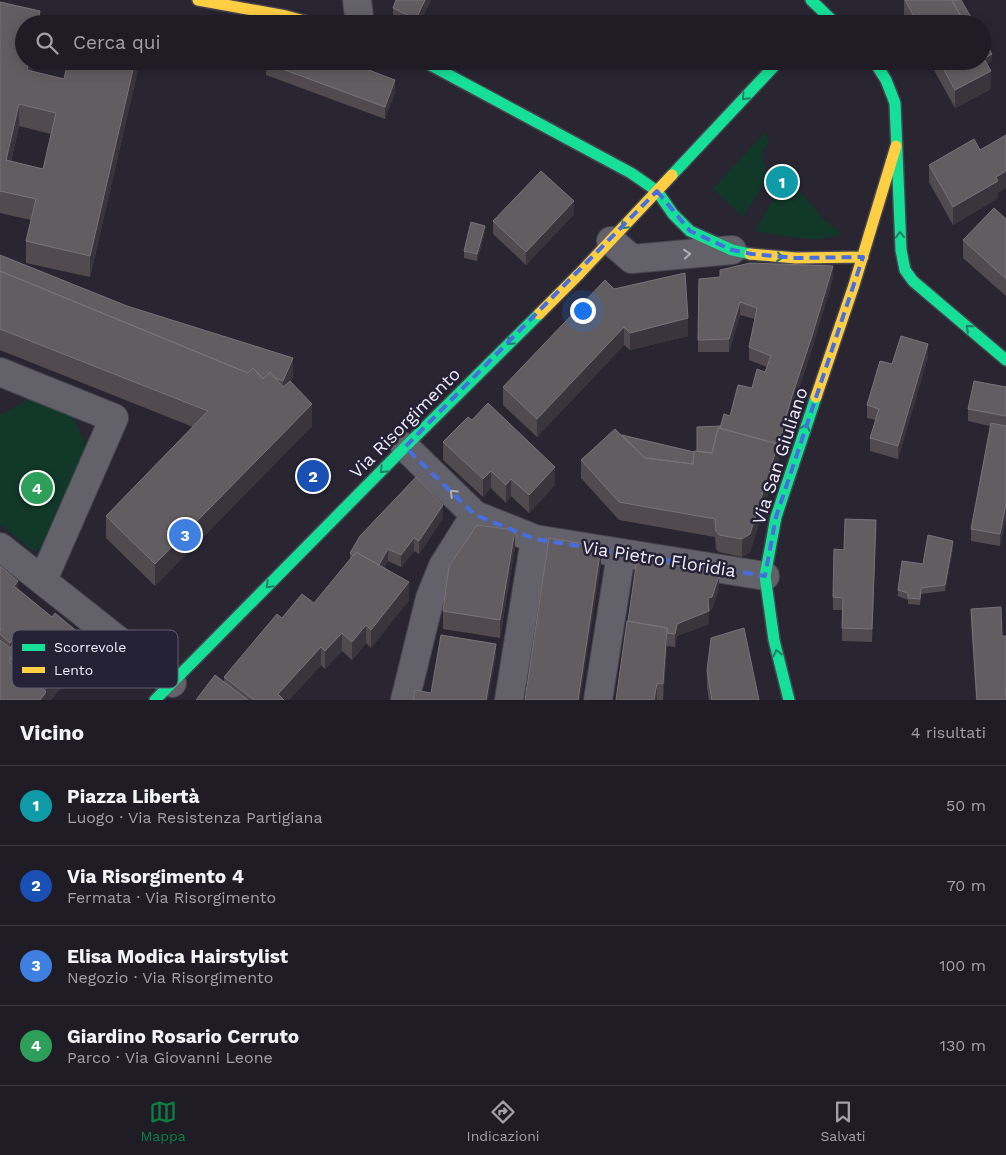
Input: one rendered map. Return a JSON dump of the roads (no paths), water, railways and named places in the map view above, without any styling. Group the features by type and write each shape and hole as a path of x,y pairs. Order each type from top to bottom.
{"street":[{"path":"198,0 280,15"},
{"path":"357,0 359,15"},
{"path":"811,0 827,15"},
{"path":"440,70 631,172 657,190 673,214 690,231 732,250 796,258 863,257"},
{"name":"Via Risorgimento","path":"178,677 611,241 770,70"},
{"path":"880,70 886,80 895,103 900,250 905,270 913,281 1006,360"},
{"name":"Via San Giuliano","path":"789,700 774,640 765,576 776,517 854,285 896,146"},
{"path":"611,241 632,259 732,250"},
{"path":"0,372 114,418 43,580"},
{"name":"Via Pietro Floridia","path":"405,447 475,515 535,539 765,576"},
{"path":"405,700 430,598 443,566 475,515"},
{"path":"509,700 535,539"},
{"path":"0,547 43,580 97,630"},
{"path":"598,700 620,554"}],"place":[{"name":"Piazza Libertà","path":"782,182"},
{"name":"Via Risorgimento 4","path":"313,476"},
{"name":"Giardino Rosario Cerruto","path":"37,488"},
{"name":"Elisa Modica Hairstylist","path":"185,535"}]}
